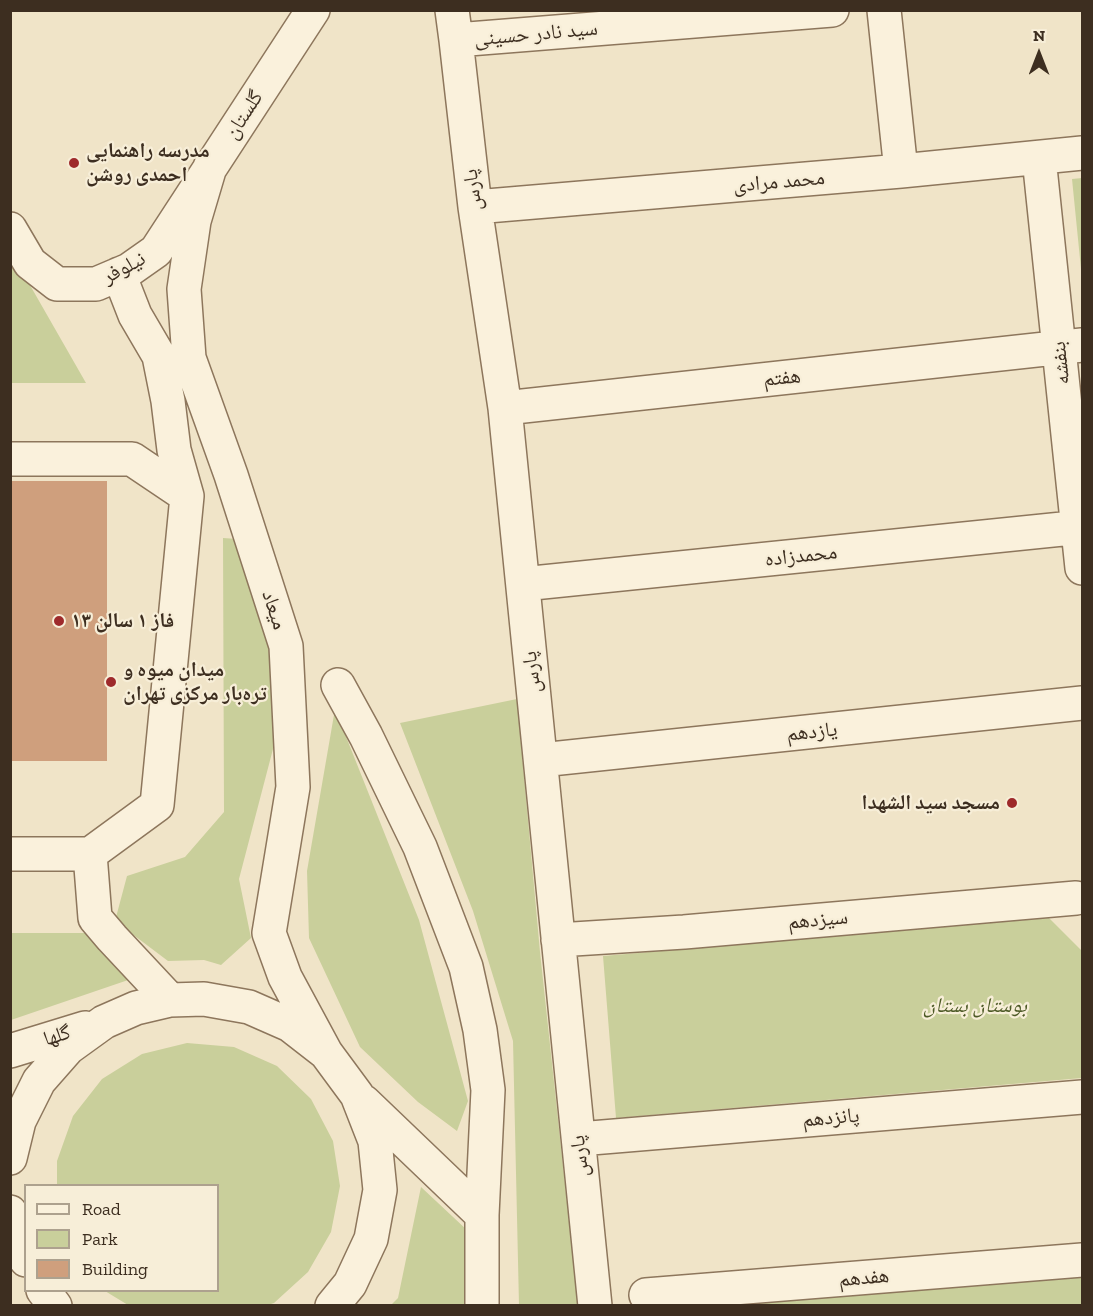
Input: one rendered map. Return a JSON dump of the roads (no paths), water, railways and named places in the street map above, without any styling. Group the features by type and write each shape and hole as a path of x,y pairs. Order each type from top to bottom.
{"street":[{"name":"گلستان","path":"156,250 313,10"},
{"name":"سید نادر حسینی","path":"454,25 832,10"},
{"path":"884,10 901,171"},
{"name":"پارس","path":"454,25 475,207 505,408 596,1305"},
{"name":"محمد مرادی","path":"475,207 901,171 1083,153"},
{"name":"بنفشه","path":"1039,158 1071,346 1083,568"},
{"name":"میعاد","path":"210,167 194,221 184,289 189,357 231,475 285,646 293,787 269,933 285,977 326,1053"},
{"name":"نیلوفر","path":"10,228 30,263 57,284 96,284 129,270 156,250"},
{"path":"10,854 90,854 157,806 187,496 174,450 159,356 135,315 119,274"},
{"name":"هفتم","path":"505,408 1071,346"},
{"path":"10,459 132,459 187,496"},
{"path":"187,496 231,475"},
{"name":"محمدزاده","path":"523,584 1081,527"},
{"path":"338,685 366,736 420,847 466,966 480,1030 488,1090 482,1215 482,1305"},
{"name":"یازدهم","path":"541,760 1083,703"},
{"path":"90,854 95,918 170,1000"},
{"name":"سیزدهم","path":"558,940 684,932 1081,896"},
{"path":"10,1158 19,1121 39,1081 68,1048 104,1022 136,1008 170,1000 204,999 249,1007 290,1025 326,1053 357,1095 482,1215"},
{"name":"گلها","path":"10,1051 104,1022"},
{"path":"332,1305 350,1284 371,1239 380,1190 375,1141 357,1095"},
{"name":"پانزدهم","path":"579,1138 1083,1097"},
{"path":"10,1212 19,1253"},
{"name":"هفدهم","path":"646,1295 1083,1260"},
{"path":"45,1292 55,1305"}],"place":[{"name":"مدرسه راهنمایی احمدی روشن","path":"74,163"},
{"name":"فاز ۱ سالن ۱۳","path":"59,621"},
{"name":"میدان میوه و تره‌بار مرکزی تهران","path":"111,682"},
{"name":"مسجد سید الشهدا","path":"1012,803"}],"park label":[{"name":"بوستان بستان","path":"975,1006"}]}
